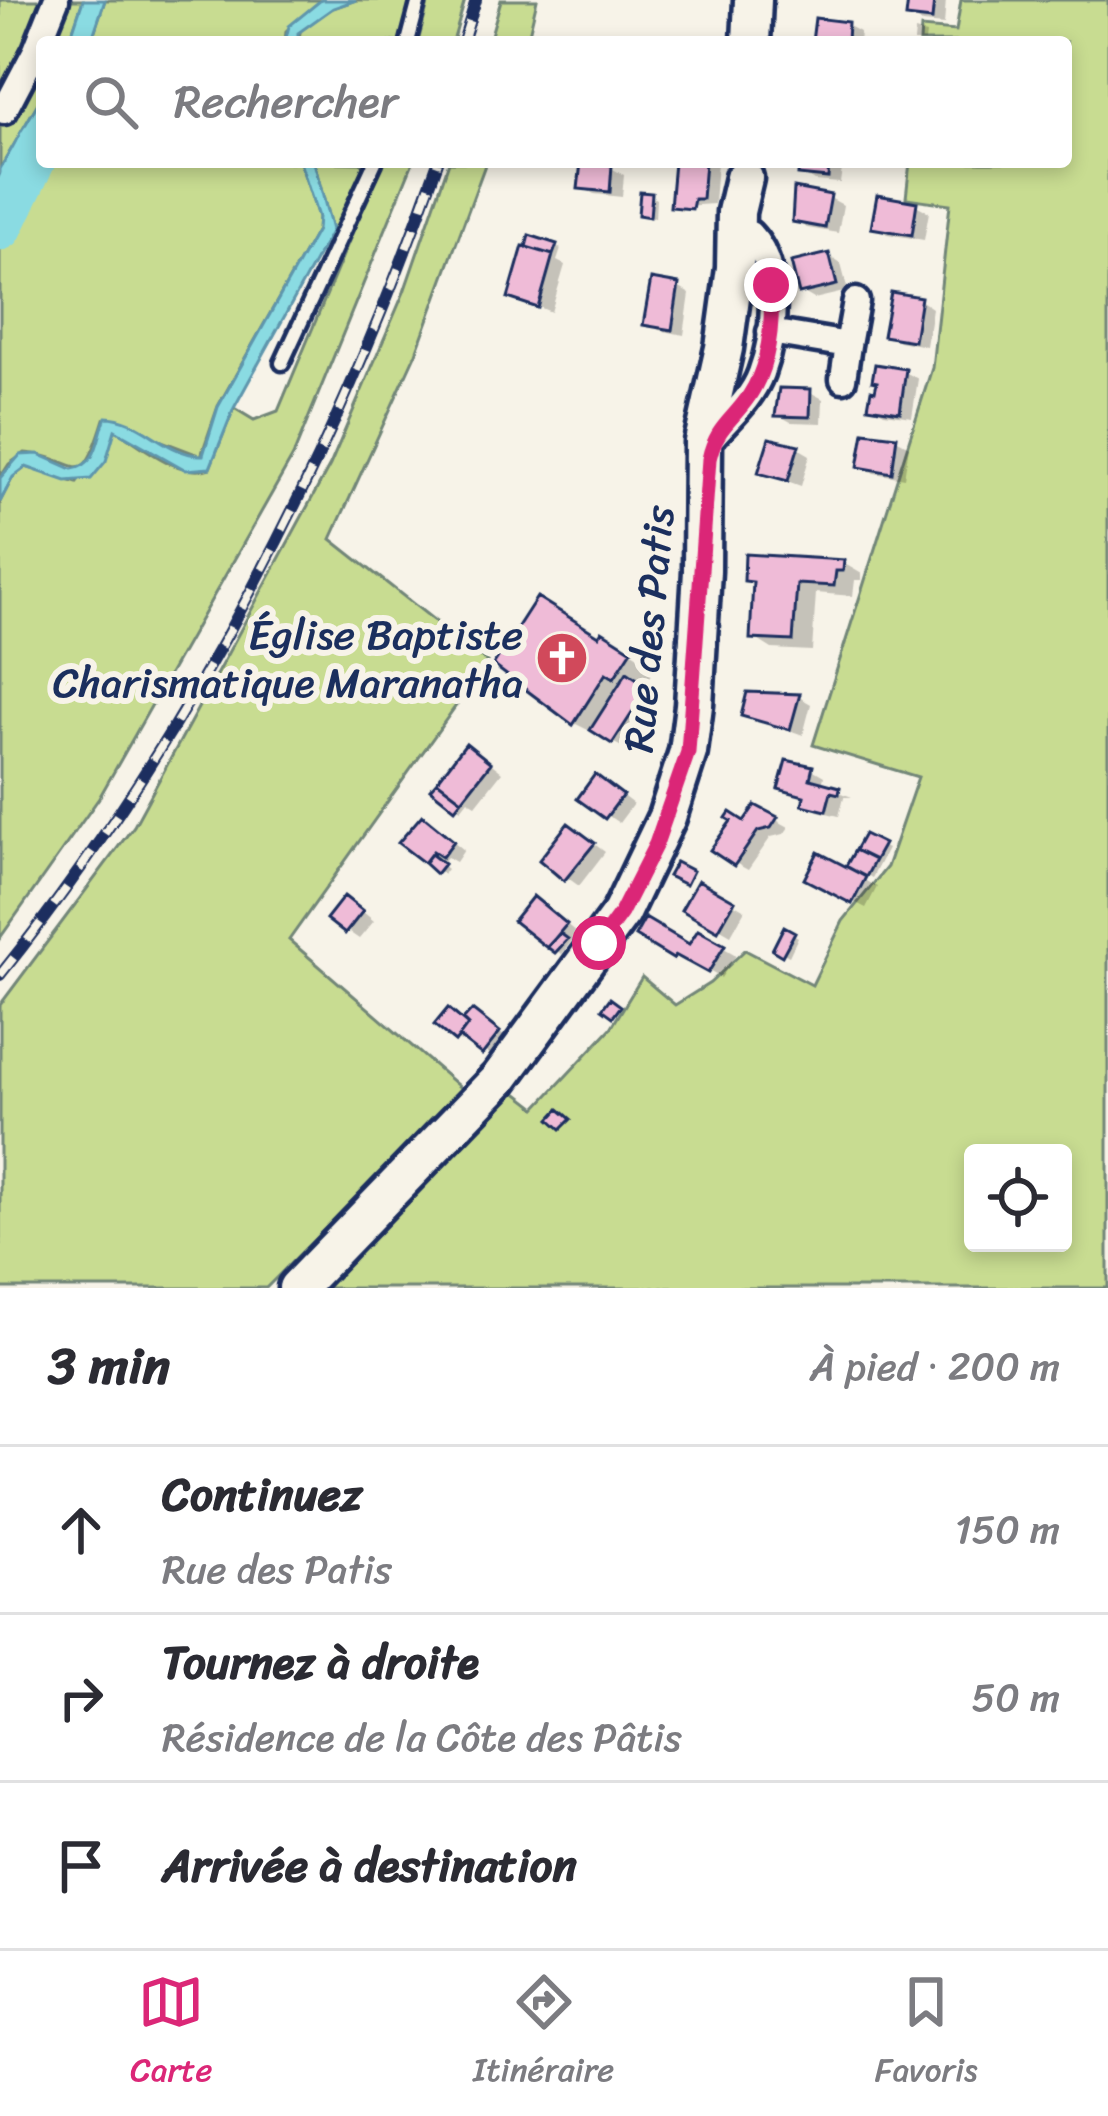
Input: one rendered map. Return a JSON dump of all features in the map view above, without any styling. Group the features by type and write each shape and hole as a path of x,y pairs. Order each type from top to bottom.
{"main road":[{"path":"751,36 753,0"},
{"name":"Rue des Patis","path":"704,483 738,360 750,277 744,170"},
{"name":"Rue des Patis","path":"297,1288 499,1079 621,913 656,844 688,752 698,656 705,424 724,348 744,170"}],"street":[{"path":"42,36 56,0"},
{"path":"2,115 36,52"},
{"path":"714,435 762,373 770,332 771,285 763,247 750,234"},
{"path":"843,379 856,301"},
{"path":"770,332 848,344"}],"lane":[{"path":"410,36 419,0"},
{"path":"282,363 372,168"}],"green space":[{"path":"0,0 83,0 71,36 36,36 36,106 0,169"},
{"path":"105,0 321,0 286,36 93,36"},
{"path":"356,0 415,0 404,36 299,36 301,28"},
{"path":"429,0 465,0 455,36 420,36"},
{"path":"501,0 537,0 528,36 491,36"},
{"path":"961,0 1108,0 1108,1288 325,1288 514,1091 536,1108 611,1028 642,977 675,1005 710,983 745,950 812,985 843,921 887,867 918,777 813,745 932,368 950,204 906,198 909,168 1072,168 1072,36 920,36 921,28 956,31"},
{"path":"36,152 36,168 302,168 318,217 317,230 218,406 201,456 104,419 83,465 25,453 0,478 0,227"},
{"path":"316,168 362,168 343,222 332,230"},
{"path":"379,168 411,168 293,456 99,798 0,938 0,502 13,477 26,467 77,483 116,430 174,465 210,468 234,408 254,420 278,411"},
{"path":"447,168 484,168 416,353 331,539 487,662 289,940 463,1090 266,1288 0,1288 0,1005 134,826 330,465 404,292"}],"water":[{"path":"83,0 105,0 93,36 71,36"},
{"path":"321,0 356,0 333,8 298,36 286,36 289,26"},
{"path":"36,106 36,152 0,227 0,169"},
{"path":"302,168 316,168 332,230 234,408 210,468 186,470 115,430 106,461 91,479 66,481 26,467 13,477 0,502 0,478 20,455 38,454 72,469 81,466 96,449 106,417 131,423 178,450 203,455 218,407 317,230 318,217"}],"building":[{"path":"908,0 934,0 932,20 906,17"},
{"path":"815,18 848,22 847,36 813,36"},
{"path":"580,168 612,168 610,192 578,189"},
{"path":"673,168 705,168 702,199 694,199 692,209 670,207"},
{"path":"799,168 829,168 828,178 798,175"},
{"path":"794,188 831,195 825,228 792,222"},
{"path":"640,192 652,193 650,217 638,215"},
{"path":"877,195 917,202 912,235 871,228"},
{"path":"529,235 557,244 553,255 526,247"},
{"path":"523,246 553,255 538,308 508,298"},
{"path":"829,253 837,285 799,294 791,262"},
{"path":"651,279 679,284 672,330 643,325"},
{"path":"891,292 921,297 914,341 883,336"},
{"path":"875,364 906,369 900,412 868,407 877,382 872,381"},
{"path":"779,388 811,389 810,417 775,416"},
{"path":"864,432 897,436 892,473 858,467"},
{"path":"769,438 799,445 788,481 758,473"},
{"path":"745,554 844,560 843,571 836,571 834,586 797,584 793,641 750,639 753,582 744,581"},
{"name":"Église Baptiste Charismatique Maranatha","path":"537,597 599,636 602,631 632,650 614,678 606,673 573,725 493,665"},
{"path":"627,672 649,687 612,744 590,730"},
{"path":"747,692 800,694 790,730 741,716"},
{"path":"466,743 491,763 462,800 437,781"},
{"path":"786,760 813,766 810,779 840,787 839,794 831,792 826,811 802,805 804,796 778,789"},
{"path":"595,774 623,795 605,819 577,799"},
{"path":"437,781 462,800 455,809 430,789"},
{"path":"755,805 778,817 771,828 758,831 734,866 710,850 731,821 726,818 730,812 744,821"},
{"path":"422,815 454,841 442,857 433,851 424,863 398,843"},
{"path":"568,823 595,843 564,881 539,860"},
{"path":"864,834 884,844 875,860 855,850"},
{"path":"855,850 875,860 866,877 846,866"},
{"path":"818,852 866,877 852,904 804,879"},
{"path":"431,854 444,864 436,874 424,863"},
{"path":"676,862 693,871 686,885 668,876"},
{"path":"698,880 735,901 718,931 681,910"},
{"path":"344,896 363,911 345,934 326,919"},
{"path":"533,896 567,924 547,948 513,921"},
{"path":"645,918 689,944 698,930 725,945 708,973 635,936"},
{"path":"784,926 795,932 782,956 772,950"},
{"path":"560,933 568,939 555,953 547,947"},
{"path":"610,998 621,1006 613,1017 602,1009"},
{"path":"448,1008 468,1025 455,1042 434,1025"},
{"path":"472,1010 500,1032 482,1055 459,1037 468,1025 463,1020"},
{"path":"559,1109 571,1119 561,1129 550,1119"}],"waterway":[{"path":"0,228 36,154"}],"railway":[{"path":"465,36 476,0"},
{"path":"0,975 135,788 253,587 354,377 436,168"}],"place":[{"name":"Église Baptiste Charismatique Maranatha","path":"562,658"}],"route":[{"path":"599,943 621,913 656,844 688,752 704,483 714,435 762,373 770,332 771,285"}]}
